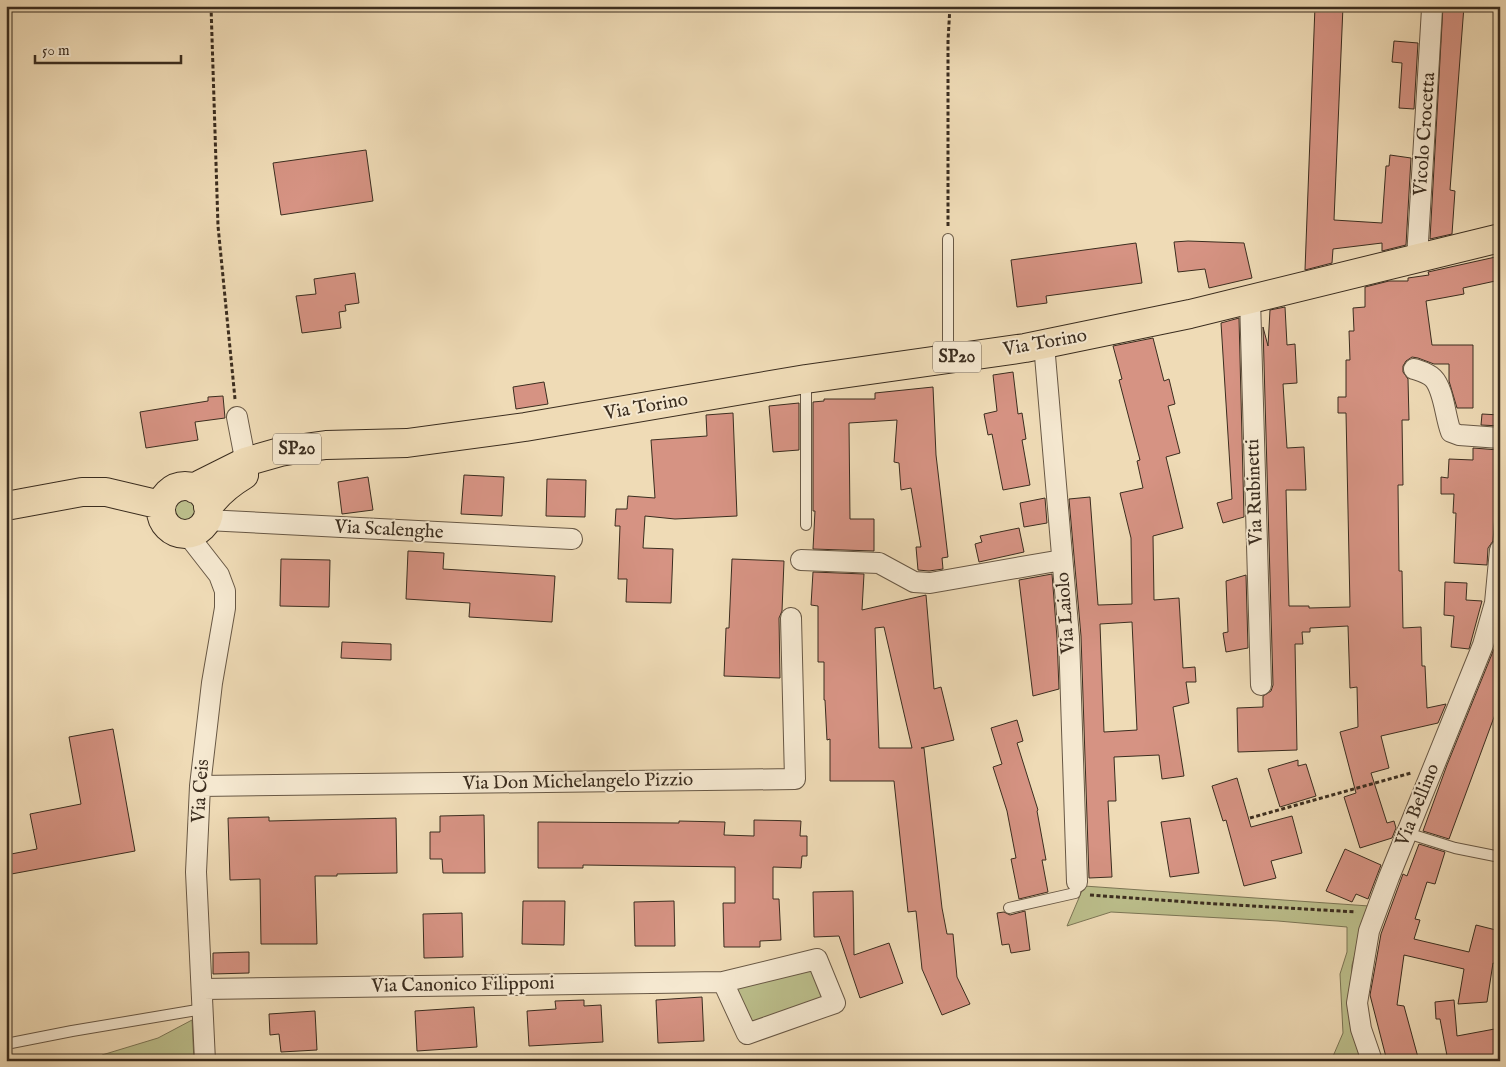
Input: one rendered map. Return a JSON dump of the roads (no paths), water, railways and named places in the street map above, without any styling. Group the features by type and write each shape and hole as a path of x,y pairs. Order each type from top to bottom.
{"main road":[{"name":"Via Torino","path":"199,513 246,468 280,452 326,445 407,443 525,427 806,379 1044,344 1190,314 1500,238"},
{"path":"184,486 199,513 180,533 167,526 163,520 161,505 170,491 184,486"},
{"path":"6,506 90,492 106,492 161,505"}],"street":[{"name":"Vicolo Crocetta","path":"1417,258 1432,9"},
{"name":"Via Rubinetti","path":"1250,299 1260,685"},
{"name":"Via Laiolo","path":"1044,344 1068,637 1076,888"},
{"path":"1414,369 1432,376 1439,387 1451,432 1459,436 1500,438"},
{"path":"237,417 246,468"},
{"name":"Via Scalenghe","path":"199,513 572,539"},
{"name":"Via Ceis","path":"199,513 225,591 225,608 212,683 200,786 196,872 205,1061"},
{"name":"Via Bellino","path":"1372,1061 1361,1029 1356,1003 1369,931 1482,644 1495,603 1500,550"},
{"path":"801,560 879,563 914,582 930,583 1062,560"},
{"name":"Via Don Michelangelo Pizzio","path":"200,786 794,779 794,695 791,618"},
{"name":"Via Canonico Filipponi","path":"203,989 723,982 817,959 835,1003 747,1034 723,982"}],"lane":[{"path":"948,239 948,359"},
{"path":"806,379 806,525"},
{"path":"1407,833 1455,848 1500,857"},
{"path":"1009,908 1076,888"},
{"path":"6,1044 203,1009"}]}
